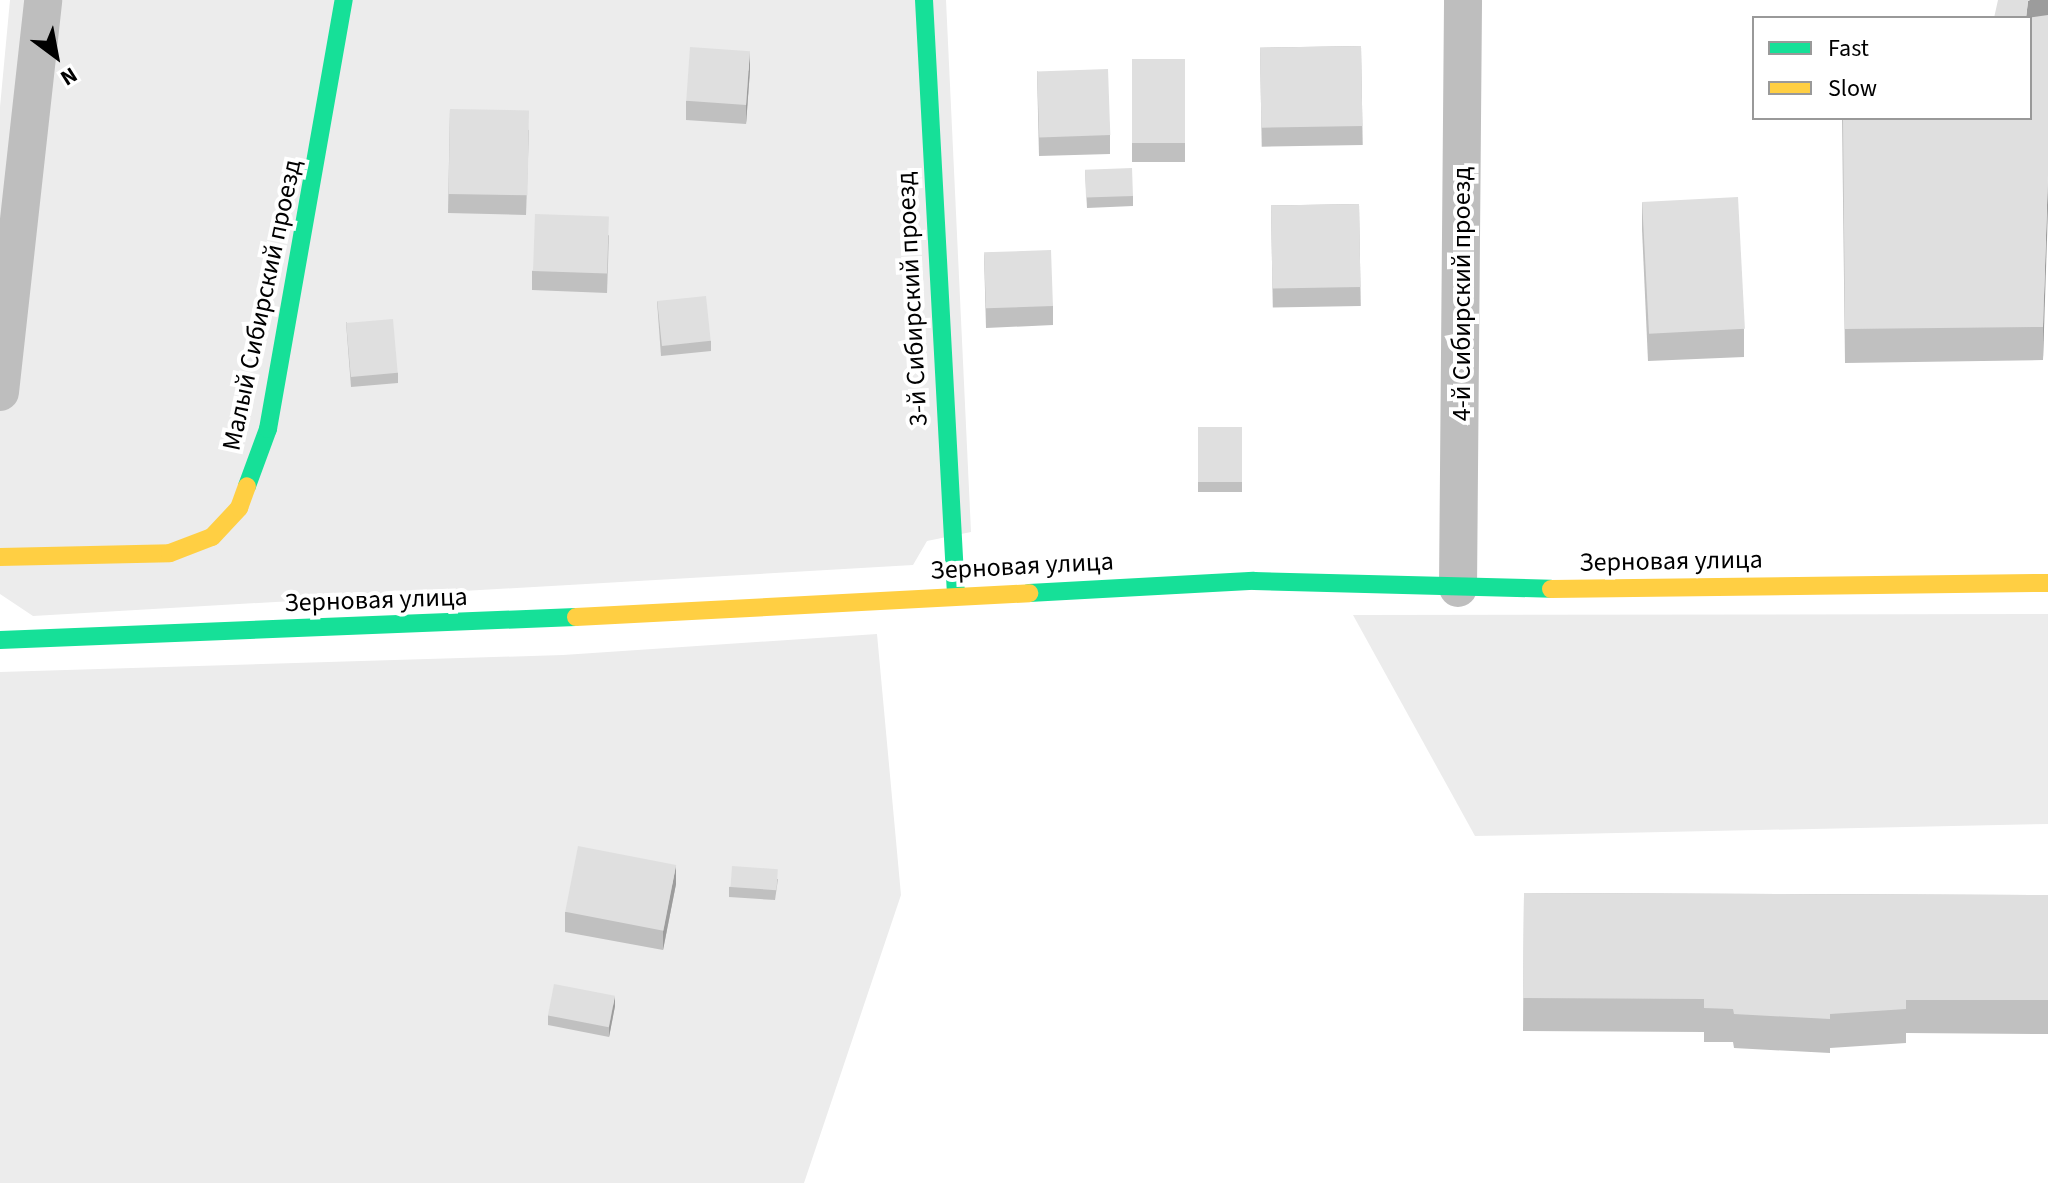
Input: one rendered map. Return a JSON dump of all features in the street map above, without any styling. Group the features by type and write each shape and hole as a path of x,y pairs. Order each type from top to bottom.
{"street":[{"path":"0,392 43,0"},
{"name":"Малый Сибирский проезд","path":"0,557 170,553 212,537 239,508 268,429 336,65 344,0"},
{"name":"3-й Сибирский проезд","path":"924,0 949,538 956,594"},
{"name":"4-й Сибирский проезд","path":"1458,588 1463,0"},
{"name":"Зерновая улица","path":"0,640 543,619 956,594 1254,581 1458,588 2048,583"}],"shaded area":[{"path":"10,0 946,0 971,532 927,541 913,565 33,616 0,594 0,107"},
{"path":"2048,614 2048,824 1475,836 1353,615"},
{"path":"877,634 901,895 804,1183 0,1183 0,672 563,655"}],"building":[{"path":"1998,0 2030,0 2026,16 1994,16"},
{"path":"2048,15 2048,175 2043,327 1845,329 1843,120 2032,120 2032,17"},
{"path":"1361,46 1362,126 1261,128 1260,48"},
{"path":"690,47 750,51 746,105 686,101"},
{"path":"1132,59 1185,59 1185,143 1132,143"},
{"path":"1108,69 1110,135 1039,137 1037,71"},
{"path":"450,109 529,110 528,195 449,194"},
{"path":"1132,168 1133,196 1086,198 1085,170"},
{"path":"1738,197 1745,329 1649,334 1642,202"},
{"path":"1359,204 1360,287 1272,289 1271,206"},
{"path":"535,214 609,217 607,274 533,271"},
{"path":"1051,250 1053,306 986,308 984,252"},
{"path":"706,296 711,341 662,346 657,301"},
{"path":"393,319 398,373 351,377 346,323"},
{"path":"1198,427 1242,427 1242,482 1198,482"},
{"path":"578,846 676,865 663,931 565,912"},
{"path":"732,866 778,869 776,890 731,887"},
{"path":"1524,893 2048,895 2048,1000 1906,1000 1906,1009 1830,1014 1830,1019 1734,1014 1733,1009 1704,1008 1704,999 1523,998"},
{"path":"554,984 615,996 609,1027 548,1015"}],"traffic: fast":[{"path":"247,486 268,429 344,0"},
{"path":"924,0 956,594"},
{"path":"1029,593 1254,581 1551,589"},
{"path":"0,640 576,617"}],"traffic: slow":[{"path":"0,557 170,553 212,537 239,508 247,486"},
{"path":"1551,589 2048,583"},
{"path":"576,617 1029,593"}]}
